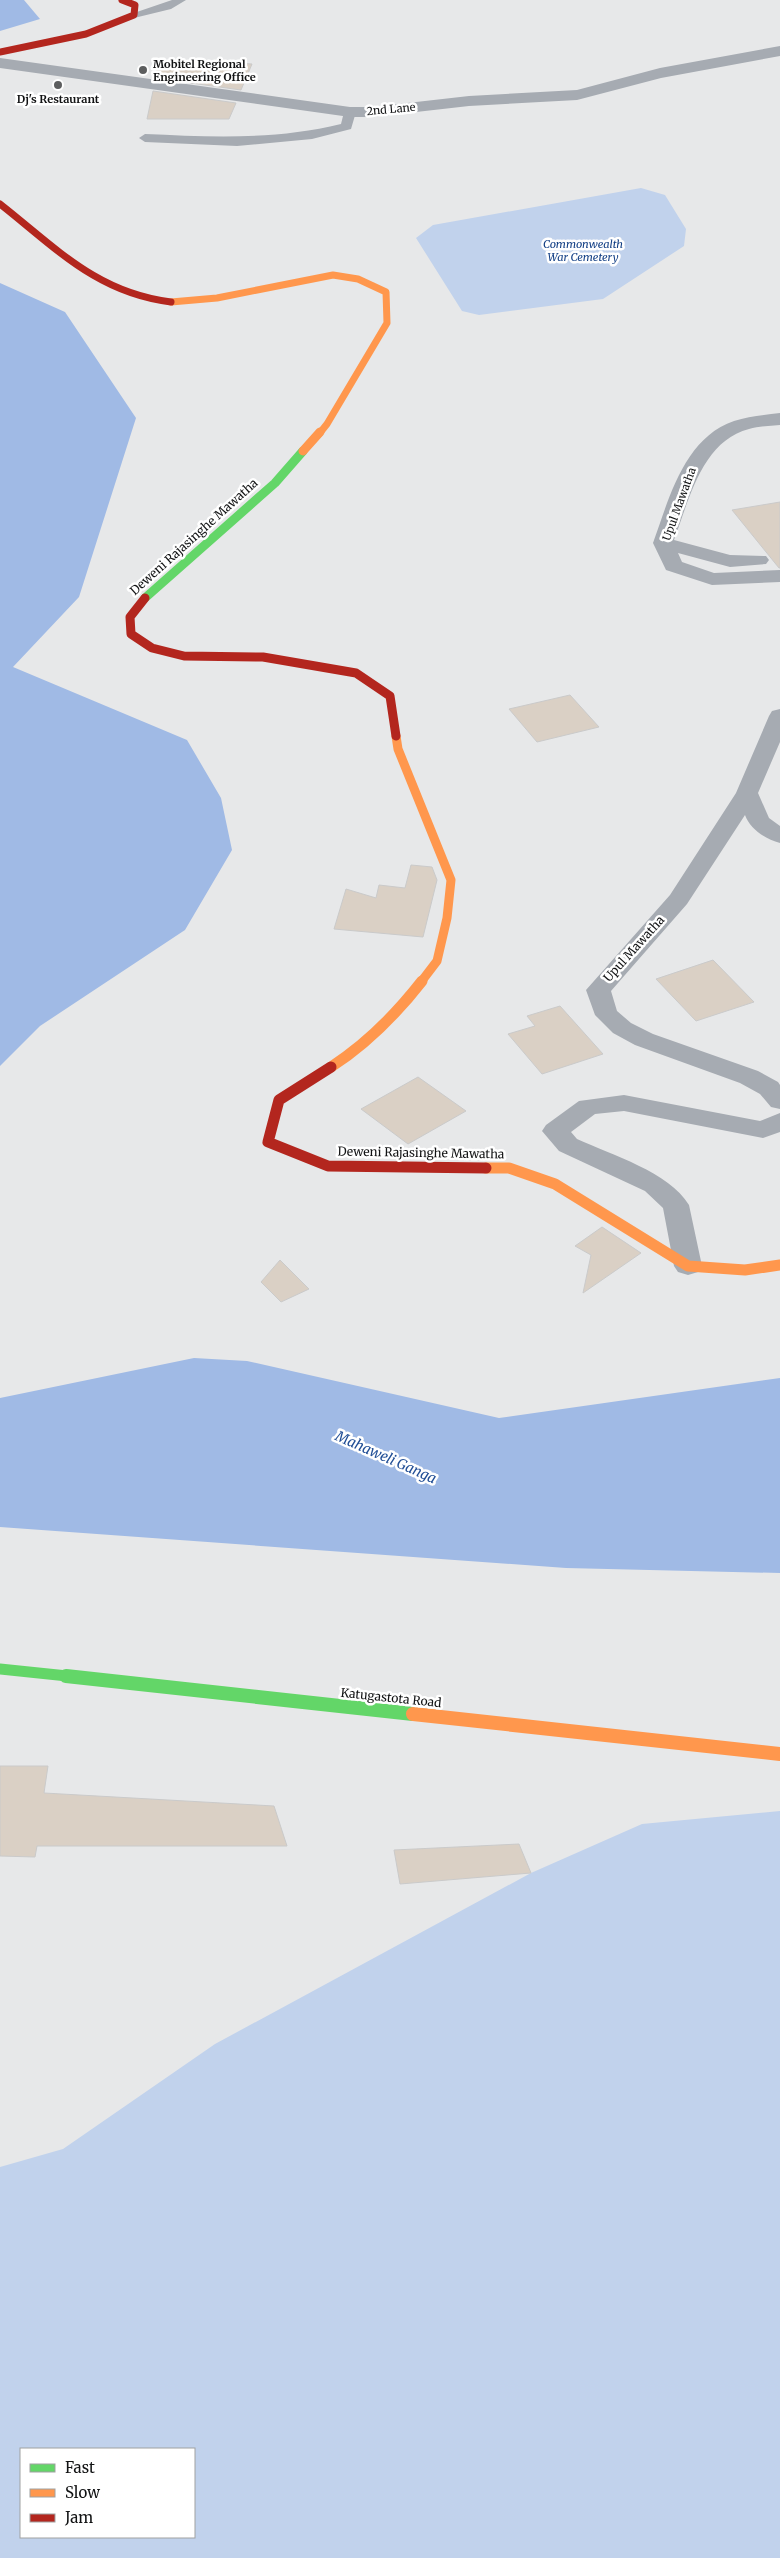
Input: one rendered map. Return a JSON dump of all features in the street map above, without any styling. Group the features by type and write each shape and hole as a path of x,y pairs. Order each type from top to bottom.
{"street":[{"path":"0,52 122,22 134,15 134,5 122,0"},
{"name":"2nd Lane","path":"0,63 350,112 372,112 470,101 577,95 660,73 780,51"},
{"name":"Deweni Rajasinghe Mawatha","path":"0,204 94,277 118,290 149,300 214,300 318,276 340,275 367,281 386,292 388,323 327,424 275,483 142,601 130,617 131,634 152,648 184,656 262,657 356,673 390,696 398,749 451,880 447,918 437,961 406,1001 348,1056 279,1100 268,1142 328,1166 509,1168 555,1184 688,1266 746,1270 780,1265"},
{"name":"Upul Mawatha","path":"780,419 739,425 716,437 696,459 663,542 673,566 712,579 780,576"},
{"path":"663,542 730,561 780,559"},
{"name":"Upul Mawatha","path":"780,716 747,793 679,898 598,990 607,1015 631,1033 756,1080 776,1093 780,1101"},
{"path":"747,793 759,822 780,836"},
{"path":"688,1266 676,1205 654,1185 568,1145 555,1131 588,1107 624,1103 763,1130 780,1121"},
{"name":"Katugastota Road","path":"0,1669 780,1754"}],"lane":[{"path":"134,15 167,7 180,0"},
{"path":"145,138 237,142 312,135 347,126 350,112"}],"green space":[{"name":"Commonwealth War Cemetery","path":"641,188 665,195 686,229 684,246 603,299 479,315 462,311 416,238 433,225"},
{"path":"780,1811 780,2558 0,2558 0,2167 63,2149 215,2044 531,1873 642,1824"}],"water":[{"path":"0,0 24,0 40,19 0,31"},
{"path":"0,283 65,312 136,418 79,597 13,667 187,740 221,798 232,850 185,930 40,1026 0,1066"},
{"name":"Mahaweli Ganga","path":"194,1358 247,1361 499,1418 780,1378 780,1573 566,1568 0,1527 0,1398"}],"building":[{"path":"205,61 252,64 241,90 155,78 158,64 202,68"},
{"path":"153,91 236,103 229,119 147,119"},
{"path":"780,502 780,568 779,568 732,510"},
{"path":"570,695 599,727 537,742 509,709"},
{"path":"411,865 432,867 437,880 423,937 334,929 346,889 376,898 379,885 405,888"},
{"path":"713,960 754,1002 696,1021 656,979"},
{"path":"560,1006 603,1054 542,1074 508,1034 535,1026 527,1016"},
{"path":"418,1077 466,1111 408,1144 361,1109"},
{"path":"602,1227 641,1253 583,1293 591,1255 575,1246"},
{"path":"280,1260 309,1289 281,1302 261,1282"},
{"path":"0,1766 48,1766 44,1793 274,1806 287,1846 37,1846 35,1857 0,1856"},
{"path":"519,1844 531,1873 400,1884 394,1850"}],"traffic: fast":[{"path":"145,598 275,483 303,451"},
{"path":"0,1669 413,1714"}],"traffic: slow":[{"path":"171,302 217,298 333,275 358,279 386,292 387,323 327,424 303,451"},
{"path":"331,1067 348,1056 406,1001 437,961 447,918 451,880 398,749 396,736"},
{"path":"486,1168 509,1168 555,1184 688,1266 745,1270 780,1265"},
{"path":"413,1714 780,1754"}],"traffic: jam":[{"path":"0,52 86,34 134,15 135,5 122,0"},
{"path":"0,204 58,251 100,281 122,292 146,299 171,302"},
{"path":"145,598 130,617 131,634 152,648 184,656 263,657 356,673 390,696 396,736"},
{"path":"331,1067 279,1100 268,1142 328,1166 486,1168"}],"place":[{"name":"Mobitel Regional Engineering Office","path":"143,70"},
{"name":"Dj's Restaurant","path":"58,85"}]}
